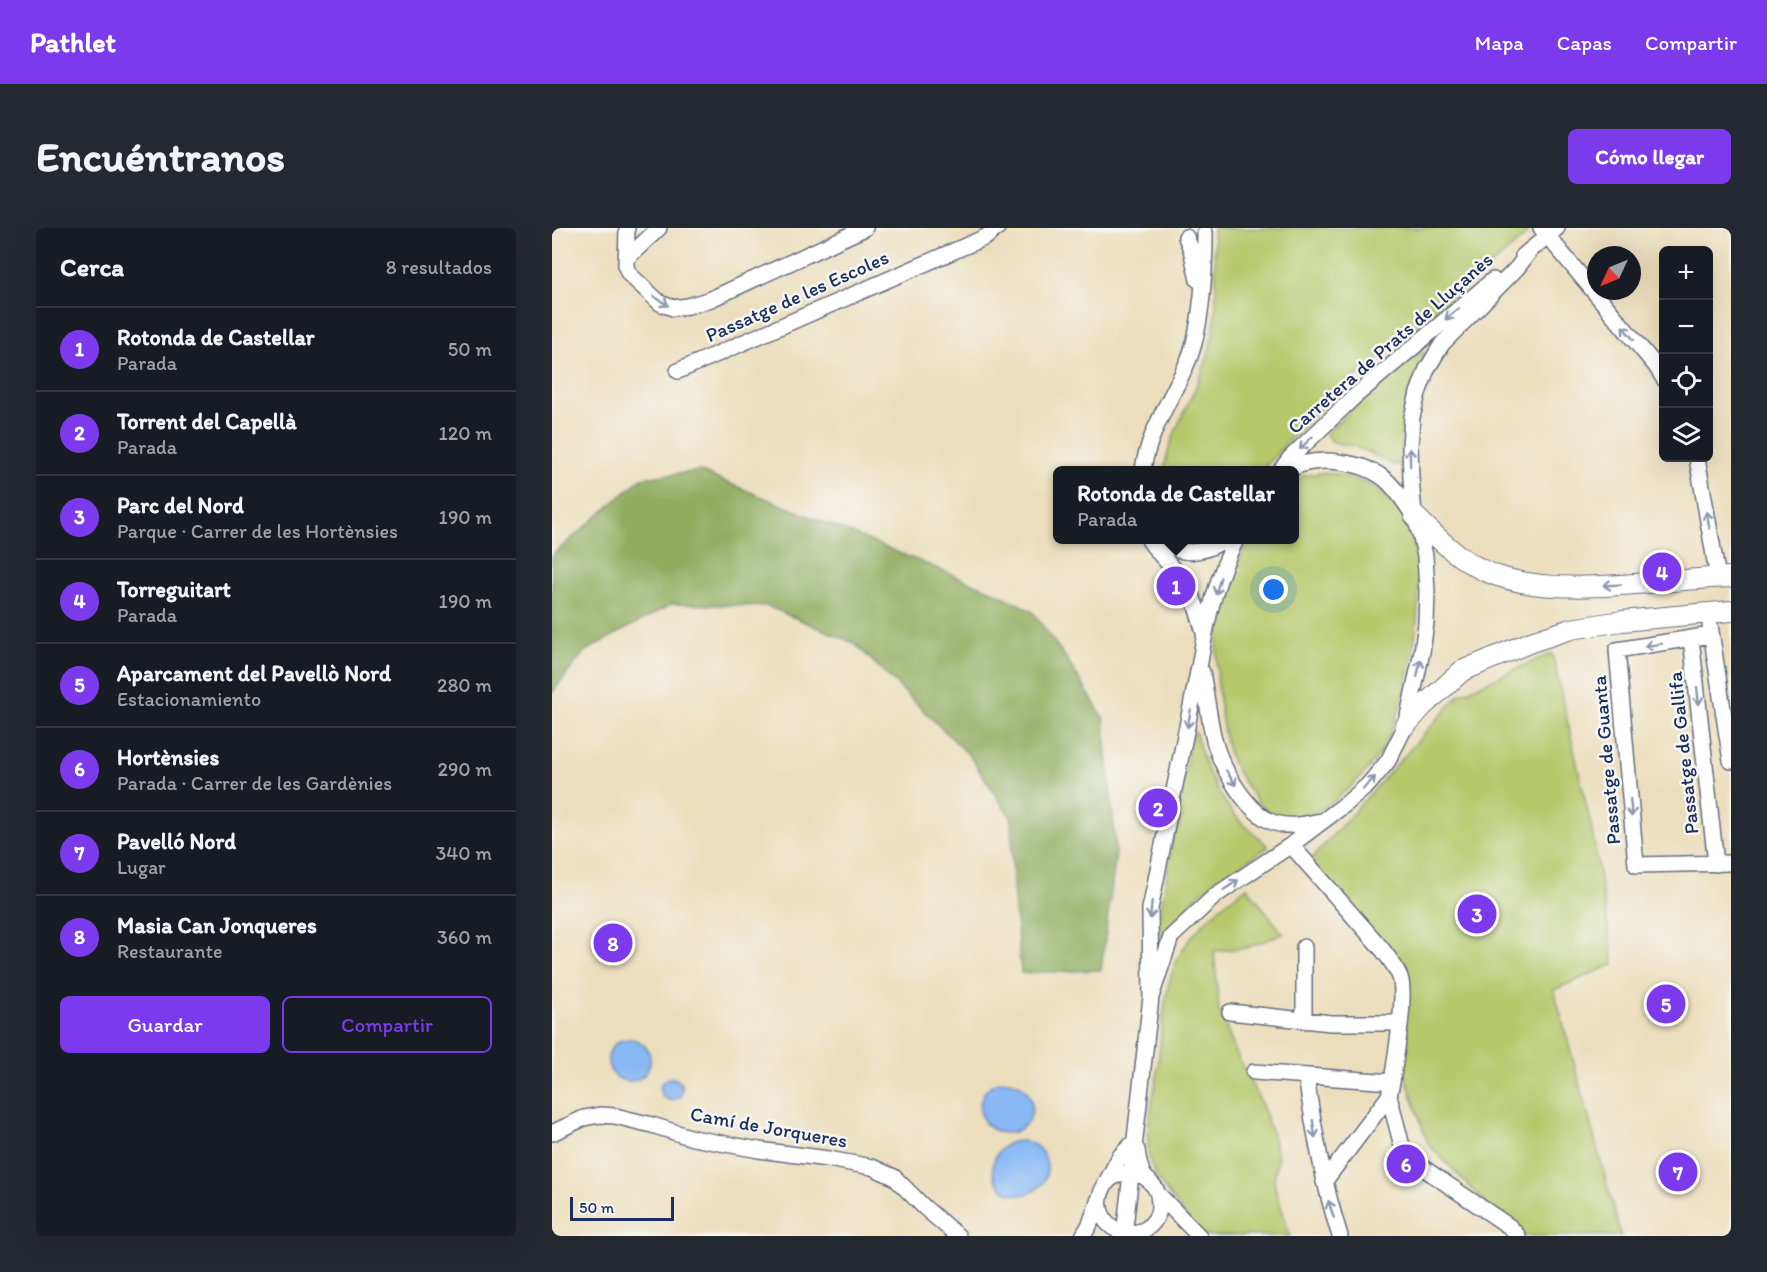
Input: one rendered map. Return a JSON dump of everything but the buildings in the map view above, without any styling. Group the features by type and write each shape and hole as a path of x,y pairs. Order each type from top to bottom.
{"main road":[{"path":"1414,515 1457,555 1486,572 1514,581 1544,585 1590,586 1724,579"},
{"path":"1710,614 1707,587 1724,579"},
{"path":"1406,725 1430,699 1462,671 1485,660 1571,629 1650,618 1731,611"}],"street":[{"path":"627,228 626,267 629,274 660,303 673,308 711,299 865,228"},
{"path":"626,259 659,228"},
{"name":"Passatge de les Escoles","path":"678,371 986,237 997,228"},
{"path":"1182,232 1190,239 1199,238 1206,230"},
{"path":"1144,466 1150,444 1191,353 1201,294 1206,230"},
{"path":"1549,231 1659,371"},
{"name":"Carretera de Prats de Lluçanès","path":"1151,997 1171,937 1216,895 1324,821 1368,785 1388,761 1406,725 1426,623 1425,556 1414,515 1411,478 1412,417 1418,393 1427,369 1446,339 1517,268 1549,231"},
{"path":"1182,232 1191,249 1201,294"},
{"name":"Carretera de Prats de Lluçanès","path":"1284,466 1354,397 1410,348 1530,251"},
{"name":"Carretera de Prats de Lluçanès","path":"1299,466 1322,460 1363,468 1385,480 1414,515"},
{"path":"1698,462 1724,579"},
{"path":"1152,544 1185,583 1204,633"},
{"path":"1169,544 1176,549 1195,552 1217,544"},
{"name":"Carretera de Prats de Lluçanès","path":"1124,1235 1138,1175 1135,1141 1151,997 1150,909 1204,633 1224,564 1234,544"},
{"path":"1710,614 1711,635 1727,703 1731,761"},
{"name":"Passatge de Guanta","path":"1711,635 1617,650 1636,865 1724,863"},
{"name":"Passatge de Gallifa","path":"1691,638 1724,863"},
{"name":"Carretera de Prats de Lluçanès","path":"1200,662 1215,741 1225,768 1245,800 1260,815 1274,823 1291,826 1324,821"},
{"path":"1291,845 1382,949 1395,966 1401,979 1402,996 1391,1089 1402,1146 1413,1161 1510,1227 1518,1236"},
{"path":"1304,947 1304,1021"},
{"path":"1230,1012 1331,1023 1399,1023"},
{"path":"1254,1072 1306,1076 1391,1089"},
{"path":"1306,1076 1315,1140 1328,1200 1340,1236"},
{"path":"1324,1182 1391,1089"},
{"name":"Camí de Jorqueres","path":"552,1133 584,1118 600,1115 615,1116 693,1138 872,1167 894,1177 958,1236"},
{"path":"1083,1236 1120,1156 1135,1141"},
{"path":"1138,1175 1121,1174 1111,1179 1102,1191 1099,1207 1108,1225 1124,1235 1148,1232 1160,1207 1158,1194"},
{"name":"Carretera de Prats de Lluçanès","path":"1138,1175 1153,1184 1158,1194 1199,1236"},
{"path":"1090,1236 1108,1225"}],"green space":[{"path":"1213,228 1525,228 1527,232 1499,259 1343,387 1311,417 1266,466 1165,466 1171,442 1207,358 1214,326 1216,293"},
{"path":"1422,352 1424,356 1413,382 1403,422 1402,464 1393,465 1356,447 1333,442 1326,434 1384,380"},
{"path":"699,471 997,593 1032,611 1068,661 1104,719 1116,853 1101,970 1021,973 1013,889 1011,818 969,755 854,643 767,606 672,604 585,651 552,693 552,555 642,478"},
{"path":"1321,473 1356,479 1386,496 1402,515 1412,537 1417,566 1416,633 1402,701 1381,751 1361,777 1332,802 1315,812 1298,818 1282,818 1267,811 1259,803 1240,776 1229,754 1218,688 1218,638 1228,591 1247,544 1299,544 1299,479 1305,475"},
{"path":"1552,653 1592,830 1614,964 1554,990 1621,1236 1518,1236 1428,1144 1396,1048 1399,974 1307,864 1460,694"},
{"path":"1192,730 1196,734 1212,780 1225,802 1240,821 1268,847 1209,886 1195,898 1160,941 1156,937"},
{"path":"1247,887 1283,934 1246,948 1214,951 1219,1010 1237,1055 1262,1105 1272,1134 1278,1158 1274,1179 1275,1187 1290,1236 1202,1236 1163,1187 1149,1157 1150,1116 1164,1007 1174,967 1187,943 1225,903"}],"water":[{"path":"629,1039 644,1045 650,1060 644,1075 629,1081 614,1075 608,1060 614,1045"},
{"path":"671,1078 679,1081 682,1089 679,1097 671,1100 663,1097 660,1089 663,1081"},
{"path":"1001,1081 1011,1081 1025,1088 1032,1107 1025,1126 1011,1133 1001,1133 991,1129 984,1122 980,1112 980,1102 984,1092 991,1085"},
{"path":"1020,1141 1030,1143 1039,1149 1045,1158 1047,1168 1045,1178 1039,1187 1030,1193 1020,1195 1010,1193 1001,1187 995,1178 993,1168 995,1158 1001,1149 1010,1143"}],"place":[{"name":"Torreguitart","path":"1662,572"},
{"name":"Rotonda de Castellar","path":"1176,586"},
{"name":"Torrent del Capellà","path":"1158,808"},
{"name":"Parc del Nord","path":"1477,914"},
{"name":"Masia Can Jonqueres","path":"613,943"},
{"name":"Aparcament del Pavellò Nord","path":"1666,1004"},
{"name":"Hortènsies","path":"1406,1164"},
{"name":"Pavelló Nord","path":"1678,1172"}]}
